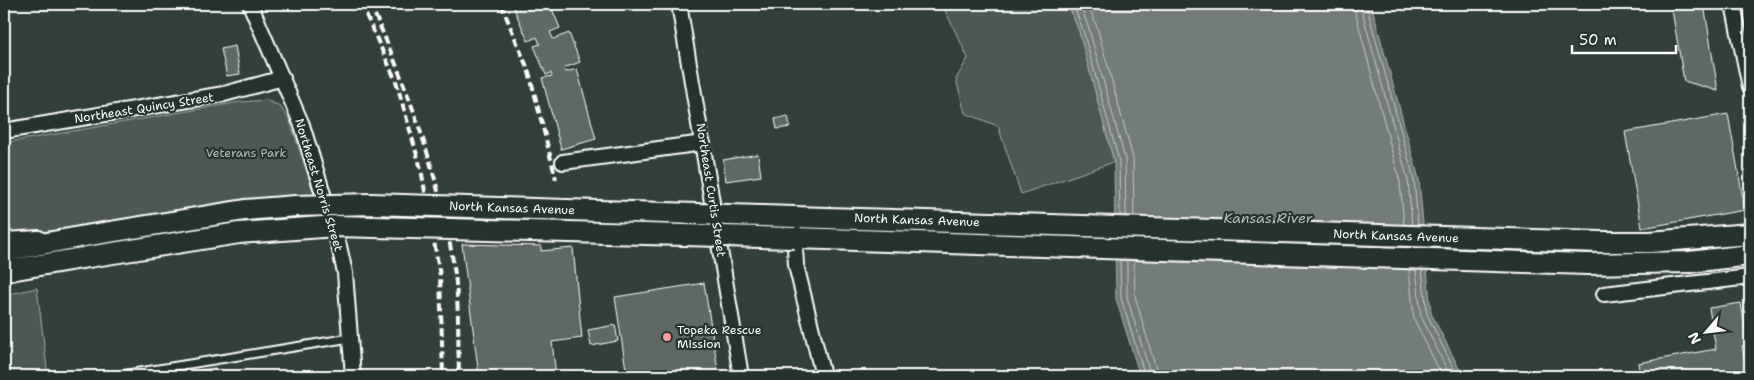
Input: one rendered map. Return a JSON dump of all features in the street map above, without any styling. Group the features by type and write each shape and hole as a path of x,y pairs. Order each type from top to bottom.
{"main road":[{"name":"North Kansas Avenue","path":"79,237 245,210 296,206 371,204 1601,242 1650,242 1750,234"},
{"name":"North Kansas Avenue","path":"4,271 239,233 336,226 795,238 1587,264 1690,262 1750,255"},
{"path":"4,251 79,237"}],"street":[{"name":"Northeast Norris Street","path":"250,4 283,78 304,133 339,246 345,273 353,376"},
{"name":"Northeast Curtis Street","path":"679,4 740,376"},
{"path":"1733,4 1750,87"},
{"name":"Northeast Quincy Street","path":"4,131 224,94 283,78"},
{"path":"563,162 703,143"},
{"path":"794,217 796,265 823,376"},
{"path":"4,240 14,238 79,237"},
{"path":"1604,294 1750,277"}],"lane":[{"path":"115,376 351,338"}],"green space":[{"path":"942,4 1068,4 1079,31 1114,162 1021,194 998,126 965,113 956,79 968,58"},
{"name":"Veterans Park","path":"266,100 280,106 290,121 315,197 201,209 48,232 21,231 4,233 4,143 240,102"},
{"path":"37,288 48,376 4,376 4,295"}],"water":[{"name":"Kansas River","path":"1068,4 1371,4 1419,179 1431,313 1463,376 1140,376 1116,299 1114,162 1079,31"}],"building":[{"path":"512,4 550,4 560,28 550,32 553,39 569,33 580,62 564,68 566,72 577,69 596,139 561,149 542,78 552,76 551,73 546,75 534,46 540,44 537,37 528,41"},
{"path":"1671,4 1704,4 1718,91 1684,81"},
{"path":"235,46 240,74 227,76 221,49"},
{"path":"1728,114 1745,210 1642,228 1625,132"},
{"path":"788,116 790,127 777,129 775,119"},
{"path":"758,154 761,176 726,181 723,160"},
{"path":"462,244 541,246 541,251 573,248 582,338 552,342 556,376 479,376"},
{"name":"Topeka Rescue Mission","path":"704,283 719,376 627,376 615,297"},
{"path":"1741,303 1748,345 1742,346 1748,376 1640,376 1638,363 1716,349 1709,308"},
{"path":"615,325 618,341 591,346 588,330"},
{"path":"215,368 217,376 202,376 201,370"},
{"path":"622,371 623,376 594,376"}],"railway":[{"path":"361,4 396,81 421,169 440,275 443,376"},
{"path":"370,4 410,102 422,136 441,204 455,274 458,312 459,376"},
{"path":"501,4 529,72 556,179"}],"place":[{"name":"Topeka Rescue Mission","path":"667,337"}]}
